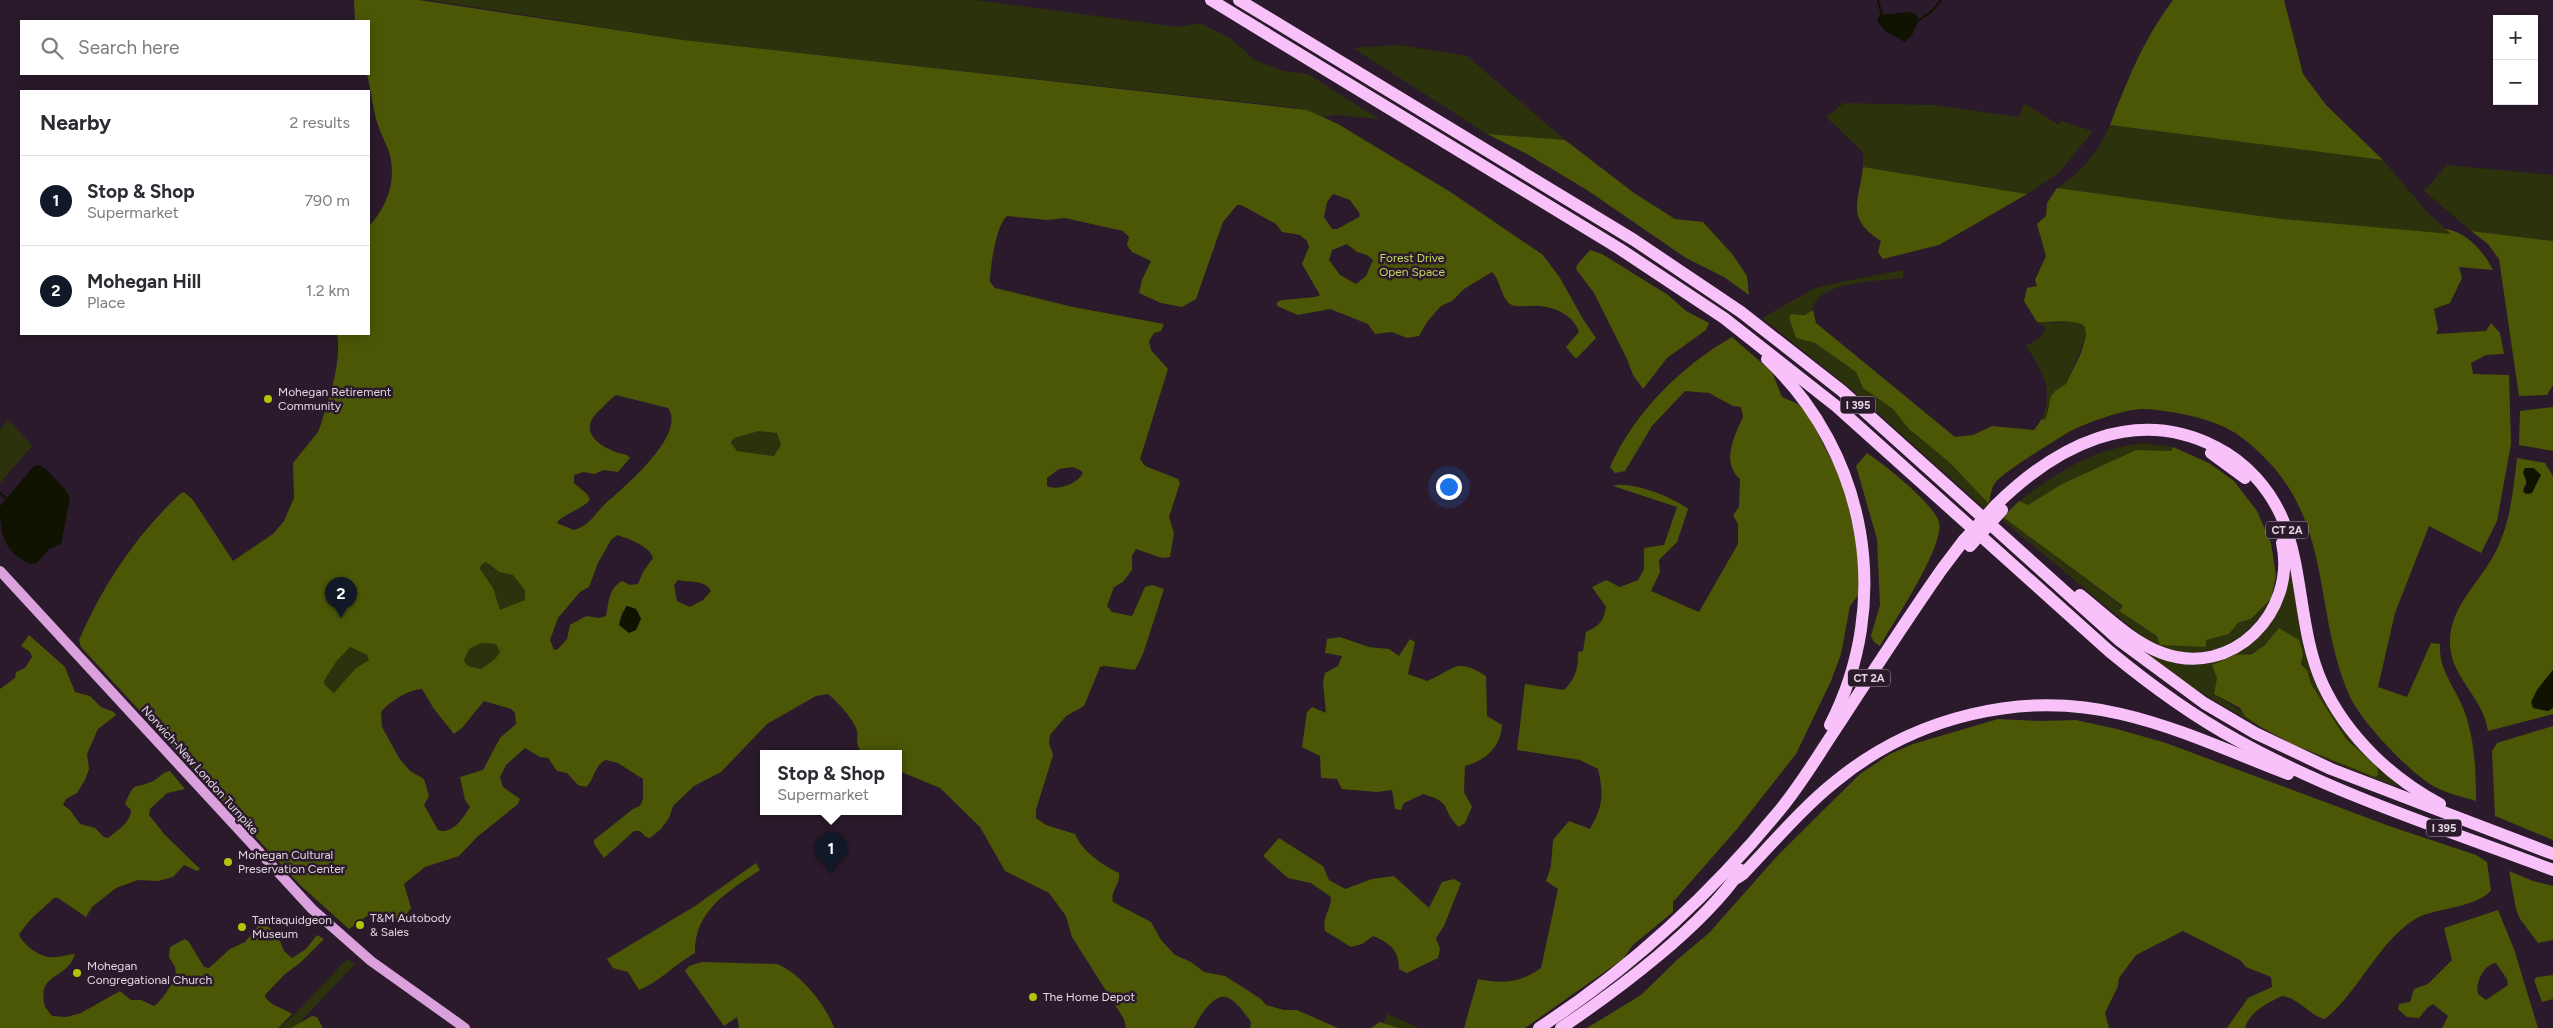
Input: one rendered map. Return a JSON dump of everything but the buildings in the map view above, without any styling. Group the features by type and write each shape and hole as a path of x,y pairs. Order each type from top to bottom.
{"highway":[{"name":"I 395","path":"1211,0 1629,254 1749,336 1840,409 2091,635 2137,674 2179,704 2229,736 2281,763 2335,786 2553,870"},
{"name":"I 395","path":"1239,0 1634,240 1741,312 1842,391 2043,572 2143,659 2180,687 2236,723 2331,769 2553,854"},
{"path":"1749,336 1754,346 1802,397 1836,452 1855,504 1864,563 1863,617 1848,684 1823,737 1773,815"},
{"name":"CT 2A","path":"1539,1028 1600,986 1669,929 1717,882 1790,796 1938,575 2027,477 2049,462 2082,444 2114,433 2143,429 2169,430 2200,439 2231,455 2261,483 2282,517 2290,544 2313,655 2324,686 2338,712 2357,738 2381,762 2424,794 2456,812 2463,819"},
{"path":"1999,507 2047,473 2093,448 2128,439 2173,440 2213,454 2234,468 2252,485 2266,505 2276,527 2284,565 2278,601 2258,631 2231,650 2199,659 2172,656 2151,648 2057,578 2043,572"},
{"path":"1561,1028 1614,990 1662,951 1737,878 1802,792 1967,543"},
{"path":"1737,878 1820,794 1862,761 1890,745 1929,727 1991,710 2055,706 2115,712 2157,724 2322,787 2335,786"}],"main road":[{"name":"Norwich-New London Turnpike","path":"0,571 312,909 371,961 464,1028"}],"green space":[{"name":"Forest Drive Open Space","path":"354,0 419,0 683,40 1307,110 1338,124 1452,193 1543,255 1560,278 1596,338 1577,358 1566,347 1579,332 1573,321 1564,313 1552,308 1512,305 1506,299 1492,272 1464,289 1452,301 1441,306 1427,322 1419,336 1407,338 1392,332 1375,334 1368,324 1330,309 1298,315 1277,306 1277,302 1282,300 1320,295 1302,264 1309,247 1307,241 1300,235 1282,232 1276,224 1241,205 1237,205 1223,222 1196,299 1182,307 1161,303 1139,293 1142,280 1151,261 1132,252 1127,245 1129,237 1123,231 1065,218 1048,220 1007,216 997,237 992,257 990,282 995,288 1073,307 1164,324 1161,331 1154,333 1149,341 1151,350 1168,369 1140,459 1145,466 1178,479 1180,483 1169,517 1174,533 1170,557 1162,558 1136,549 1132,556 1132,570 1123,582 1114,587 1107,606 1112,612 1132,616 1145,587 1152,585 1164,589 1143,654 1135,670 1100,667 1084,706 1066,716 1050,735 1049,743 1053,755 1036,810 1036,818 1046,825 1075,834 1082,846 1093,857 1119,873 1112,898 1113,902 1151,922 1161,940 1175,955 1191,962 1204,972 1225,976 1261,999 1266,1005 1284,1010 1297,1010 1338,1028 1250,1028 1251,1022 1237,1004 1229,998 1221,997 1211,1003 1194,1028 1126,1028 1124,1019 1072,937 1066,916 1049,893 1005,871 980,827 940,788 902,772 902,750 860,750 854,724 844,710 828,694 816,696 767,724 721,772 694,786 673,806 669,818 661,829 650,838 640,831 634,831 604,858 594,844 594,840 633,809 640,806 643,799 643,779 618,763 606,760 599,765 586,787 578,785 567,773 557,771 548,758 540,757 525,748 506,765 500,777 503,787 520,799 518,804 477,837 459,856 425,867 404,884 411,908 403,919 399,920 376,913 366,917 349,929 300,885 81,647 79,640 110,580 122,562 149,526 180,494 184,492 193,500 233,561 273,534 284,521 294,498 293,463 318,432 331,391 338,357 337,335 370,335 370,225 386,201 392,172 389,152 376,119 367,75 370,75 370,20 355,20","holes":["1333,194 1350,200 1360,214 1359,217 1337,229 1332,229 1324,217 1327,202","1347,244 1357,252 1367,255 1373,260 1366,276 1356,284 1340,275 1329,260 1332,250","616,395 668,408 671,419 669,432 650,460 626,486 588,522 574,530 557,523 590,500 587,494 574,483 574,475 584,472 594,474 604,470 618,472 630,458 627,455 602,446 590,431 590,425 594,417","759,431 777,433 781,445 774,456 737,451 731,443 734,438","1072,467 1083,473 1067,486 1056,488 1047,486 1047,478 1059,469","617,535 648,550 653,558 643,572 638,584 630,585 622,581 617,584 610,597 606,616 600,618 586,616 570,625 567,639 558,649 554,650 550,640 558,618 580,592 589,587 598,563 611,540","486,562 499,572 513,575 525,590 525,600 500,610 493,588 480,569 481,565","678,580 701,583 711,591 703,600 690,607 677,601 674,585","628,606 636,609 641,618 619,623 622,613","482,643 496,644 500,652 495,659 481,669 468,666 464,661 468,651","350,647 367,655 369,660 356,668 334,693 325,685 324,681 336,662","422,689 434,709 454,734 462,728 484,701 511,709 515,713 516,724 500,738 483,770 460,777 465,800 470,807 457,824 448,830 438,830 424,805 429,796 424,779 410,771 399,758 382,727 381,712 394,700"]},
{"path":"430,0 976,0 1179,27 1200,23 1230,38 1255,60 1283,71 1308,74 1379,119 1335,115 1323,117 1307,110 1291,107 683,40"},
{"path":"2173,0 2284,0 2303,74 2326,105 2383,160 2110,125 2145,45"},
{"path":"1398,45 1467,56 1565,140 1487,134 1353,48"},
{"path":"1844,103 1933,105 2019,117 2024,103 2059,125 2061,121 2093,131 2059,173 2027,194 1863,167 1863,152 1826,117"},
{"path":"2110,125 2383,160 2428,213 2452,235 2282,219 2057,188 2082,168 2095,153"},
{"path":"1487,134 1565,140 1634,193 1675,219 1703,222 1733,255 1747,276 1749,295 1724,277 1686,258 1587,190 1527,154"},
{"path":"2447,165 2553,175 2553,241 2471,231 2424,191"},
{"path":"1863,167 2027,194 1939,245 1883,259 1878,252 1881,241 1862,225 1858,217 1857,200"},
{"path":"2057,188 2282,219 2451,234 2445,229 2467,238 2485,256 2493,270 2459,267 2462,278 2450,303 2434,309 2438,329 2436,334 2486,331 2491,323 2500,333 2504,354 2486,355 2471,363 2473,374 2509,375 2511,444 2497,521 2481,553 2429,526 2395,613 2378,687 2407,697 2431,643 2440,644 2442,664 2464,709 2470,729 2476,780 2476,801 2451,794 2427,782 2389,748 2357,709 2339,668 2331,636 2320,573 2302,512 2286,484 2264,457 2238,435 2210,421 2170,412 2142,409 2115,414 2083,425 2067,433 2008,472 1995,483 1989,504 1949,462 1909,429 1893,409 1863,388 1856,372 1815,343 1796,338 1789,318 1791,314 1805,315 1813,310 1816,323 1955,437 1973,435 1992,426 2034,430 2042,419 2045,420 2050,399 2054,392 2066,384 2081,353 2086,336 2085,327 2081,324 2037,322 2024,301 2027,288 2037,286 2035,280 2046,256 2037,224 2046,216 2047,203"},
{"path":"2471,231 2553,241 2553,385 2547,395 2519,396 2499,259 2488,244"},
{"path":"1590,250 1602,254 1668,295 1686,311 1709,323 1706,330 1667,358 1643,389 1633,375 1594,293 1576,269 1577,265"},
{"path":"1903,270 1903,278 1872,281 1837,288 1820,297 1809,313 1791,314 1789,319 1796,338 1815,343 1856,372 1863,388 1894,409 1909,429 1949,462 1989,504 1985,509 1851,389 1762,318 1813,289"},
{"path":"2072,320 2085,327 2086,336 2066,385 2054,393 2050,399 2045,420 2042,419 2047,398 2044,380 2037,363 2026,346 2042,336 2046,328 2037,322 2060,323"},
{"path":"1732,337 1772,372 1782,397 1798,404 1807,413 1844,484 1859,555 1859,594 1850,606 1841,654 1831,681 1796,754 1737,829 1673,902 1673,912 1633,945 1623,959 1525,1028 1464,1028 1478,979 1495,982 1511,981 1526,977 1541,968 1558,889 1546,881 1551,866 1553,840 1569,821 1590,829 1600,807 1602,793 1598,769 1580,760 1517,750 1525,684 1564,690 1571,682 1575,673 1578,663 1578,652 1583,651 1586,632 1598,625 1604,616 1606,607 1592,587 1606,580 1620,587 1638,580 1644,569 1644,548 1664,545 1677,507 1613,486 1630,486 1652,491 1688,509 1677,542 1659,560 1660,572 1651,591 1699,612 1738,544 1738,524 1733,515 1739,507 1740,479 1734,473 1730,457 1733,441 1743,417 1741,407 1733,406 1709,393 1685,391 1652,426 1625,471 1615,473 1610,467 1632,428 1661,393 1695,362"},
{"path":"2553,407 2553,451 2519,445 2520,411"},
{"path":"9,420 32,446 0,483 0,429"},
{"path":"759,431 774,431 777,433 781,445 774,456 737,451 732,445 734,438"},
{"path":"2144,443 2173,447 2171,452 2136,450 2062,484 2028,505 2019,501 2048,480 2093,456 2109,450"},
{"path":"2173,447 2209,463 2234,481 2257,511 2271,543 2276,576 2271,599 2251,619 2239,622 2229,634 2206,640 2206,647 2160,645 2157,636 2119,611 2123,606 2003,517 2019,501 2028,505 2062,484 2136,450 2171,451"},
{"path":"1867,453 1919,495 1935,514 1939,522 1939,533 1926,566 1880,646 1874,642 1871,636 1880,605 1877,539 1856,466"},
{"path":"2517,458 2545,463 2553,476 2553,670 2537,690 2537,709 2548,711 2553,708 2553,714 2488,731 2480,708 2456,668 2450,645 2451,631 2460,607 2490,562 2501,540 2511,505","holes":["2534,468 2541,475 2528,494 2525,494 2523,489"]},
{"path":"2003,517 2123,607 2119,611 2139,625 2170,639 2206,647 2205,640 2229,634 2239,622 2252,619 2271,599 2262,614 2251,626 2240,637 2227,645 2198,653 2164,649 2140,635 2001,519"},
{"path":"486,562 495,570 513,575 525,590 525,600 500,611 493,588 480,569 481,565"},
{"path":"2292,574 2304,649 2322,691 2387,768 2398,785 2395,786 2361,773 2304,749 2375,776 2377,767 2346,739 2311,684 2307,670 2279,629 2260,649 2245,653 2217,678 2214,694 2285,739 2263,729 2202,693 2143,651 2174,662 2191,664 2259,636 2270,624 2279,608 2287,575"},
{"path":"2279,628 2299,640 2303,654 2301,664 2307,670 2311,684 2346,739 2377,767 2378,775 2375,777 2292,744 2259,726 2245,716 2240,708 2214,694 2217,678 2212,665 2235,655 2252,654 2265,645"},
{"path":"29,635 65,667 75,692 90,696 101,707 114,712 116,715 98,729 87,754 89,769 85,780 77,793 66,799 63,805 70,810 80,824 95,828 104,837 108,838 123,826 129,818 131,810 125,804 133,788 147,784 170,771 185,789 167,793 150,809 149,815 165,835 200,869 197,871 184,865 173,877 158,881 138,880 116,888 92,907 86,917 58,898 54,898 31,919 19,934 24,943 44,956 58,957 75,954 66,969 48,982 45,987 43,995 45,1007 52,1016 66,1017 81,1013 120,991 131,1000 141,1000 154,1006 163,997 176,978 175,967 169,957 170,947 185,939 189,942 204,967 209,968 230,949 245,942 258,926 271,915 266,925 277,934 284,951 292,958 306,949 317,935 324,939 265,995 272,1004 292,1014 278,1028 0,1028 0,689 15,678 16,672 25,668 32,657 30,652 21,646"},
{"path":"1340,637 1369,647 1389,649 1399,656 1410,639 1415,642 1408,674 1427,681 1450,669 1461,666 1476,670 1486,676 1487,716 1502,725 1501,733 1491,752 1479,761 1465,766 1464,792 1472,807 1465,823 1459,827 1453,821 1446,807 1433,797 1423,794 1404,803 1401,810 1395,809 1392,790 1377,792 1342,789 1337,779 1321,778 1320,756 1302,747 1307,712 1312,707 1326,713 1323,682 1325,673 1338,666 1342,656 1325,653 1327,639"},
{"path":"482,643 496,644 500,652 495,659 481,669 468,666 464,661 468,651"},
{"path":"350,647 367,655 369,660 356,668 335,693 325,685 324,681 336,662"},
{"path":"1998,719 2076,720 2166,743 2392,827 2476,855 2487,862 2491,890 2477,900 2425,915 2404,927 2380,952 2337,1008 2325,1019 2294,1000 2282,996 2255,1012 2245,1028 2227,1028 2248,998 2272,987 2271,977 2246,967 2240,960 2183,931 2136,955 2119,978 2118,986 2105,1013 2109,1028 1587,1028 1641,995 1678,959 1709,933 1779,854 1860,774 1890,754 1913,744"},
{"path":"2553,726 2553,840 2495,816 2492,751 2497,743"},
{"path":"1279,838 1323,866 1329,880 1345,889 1372,879 1394,876 1429,908 1442,882 1454,879 1461,883 1444,926 1436,938 1440,949 1438,958 1407,973 1399,969 1399,962 1392,948 1379,939 1373,936 1362,944 1351,947 1325,931 1324,926 1331,897 1311,883 1288,878 1263,856"},
{"path":"756,863 760,870 726,894 707,913 700,925 696,938 695,953 639,990 628,972 613,968 607,959 695,906"},
{"path":"2509,871 2533,881 2553,886 2553,940 2538,943 2520,919 2516,909"},
{"path":"2498,910 2514,949 2538,1028 2442,1028 2448,1016 2433,1004 2419,1018 2407,1017 2398,1009 2399,1004 2410,1002 2414,989 2428,984 2452,960 2444,928","holes":["2496,963 2507,979 2508,985 2486,1000 2478,994 2477,990 2481,975 2492,964"]},
{"path":"347,959 355,964 302,1020 314,1028 279,1028 294,1015"},
{"path":"702,962 777,964 785,968 803,982 819,1000 834,1028 739,1028 737,1017 724,1026 685,971 689,966"},
{"path":"2553,975 2553,999 2542,1002 2534,980 2537,977"},
{"path":"1387,1014 1420,1028 1383,1028"},
{"path":"312,1016 317,1017 323,1028 291,1028"},
{"path":"1380,1022 1398,1028 1371,1028"}],"shaded area":[{"path":"1911,12 1917,15 1919,20 1912,35 1905,42 1885,31 1877,21 1880,15"},
{"path":"38,465 46,469 65,489 70,498 61,544 49,549 37,563 30,564 14,554 5,540 2,533 0,506 33,467"},
{"path":"2525,468 2533,468 2541,475 2532,493 2528,494 2523,492 2527,484 2523,472"},
{"path":"626,606 636,609 641,619 636,630 629,633 619,625"},
{"path":"2553,670 2553,708 2548,711 2533,708 2531,702 2537,690"}],"waterway":[{"path":"1878,0 1882,16"},
{"path":"1919,20 1931,12 1941,0"},
{"path":"0,493 7,499"}],"place":[{"name":"Mohegan Retirement Community","path":"268,399"},
{"name":"Mohegan Hill","path":"341,618"},
{"name":"Mohegan Cultural Preservation Center","path":"228,862"},
{"name":"Stop & Shop","path":"831,873"},
{"name":"T&M Autobody & Sales","path":"360,925"},
{"name":"Tantaquidgeon Museum","path":"242,927"},
{"name":"Mohegan Congregational Church","path":"77,973"},
{"name":"The Home Depot","path":"1033,997"}]}
